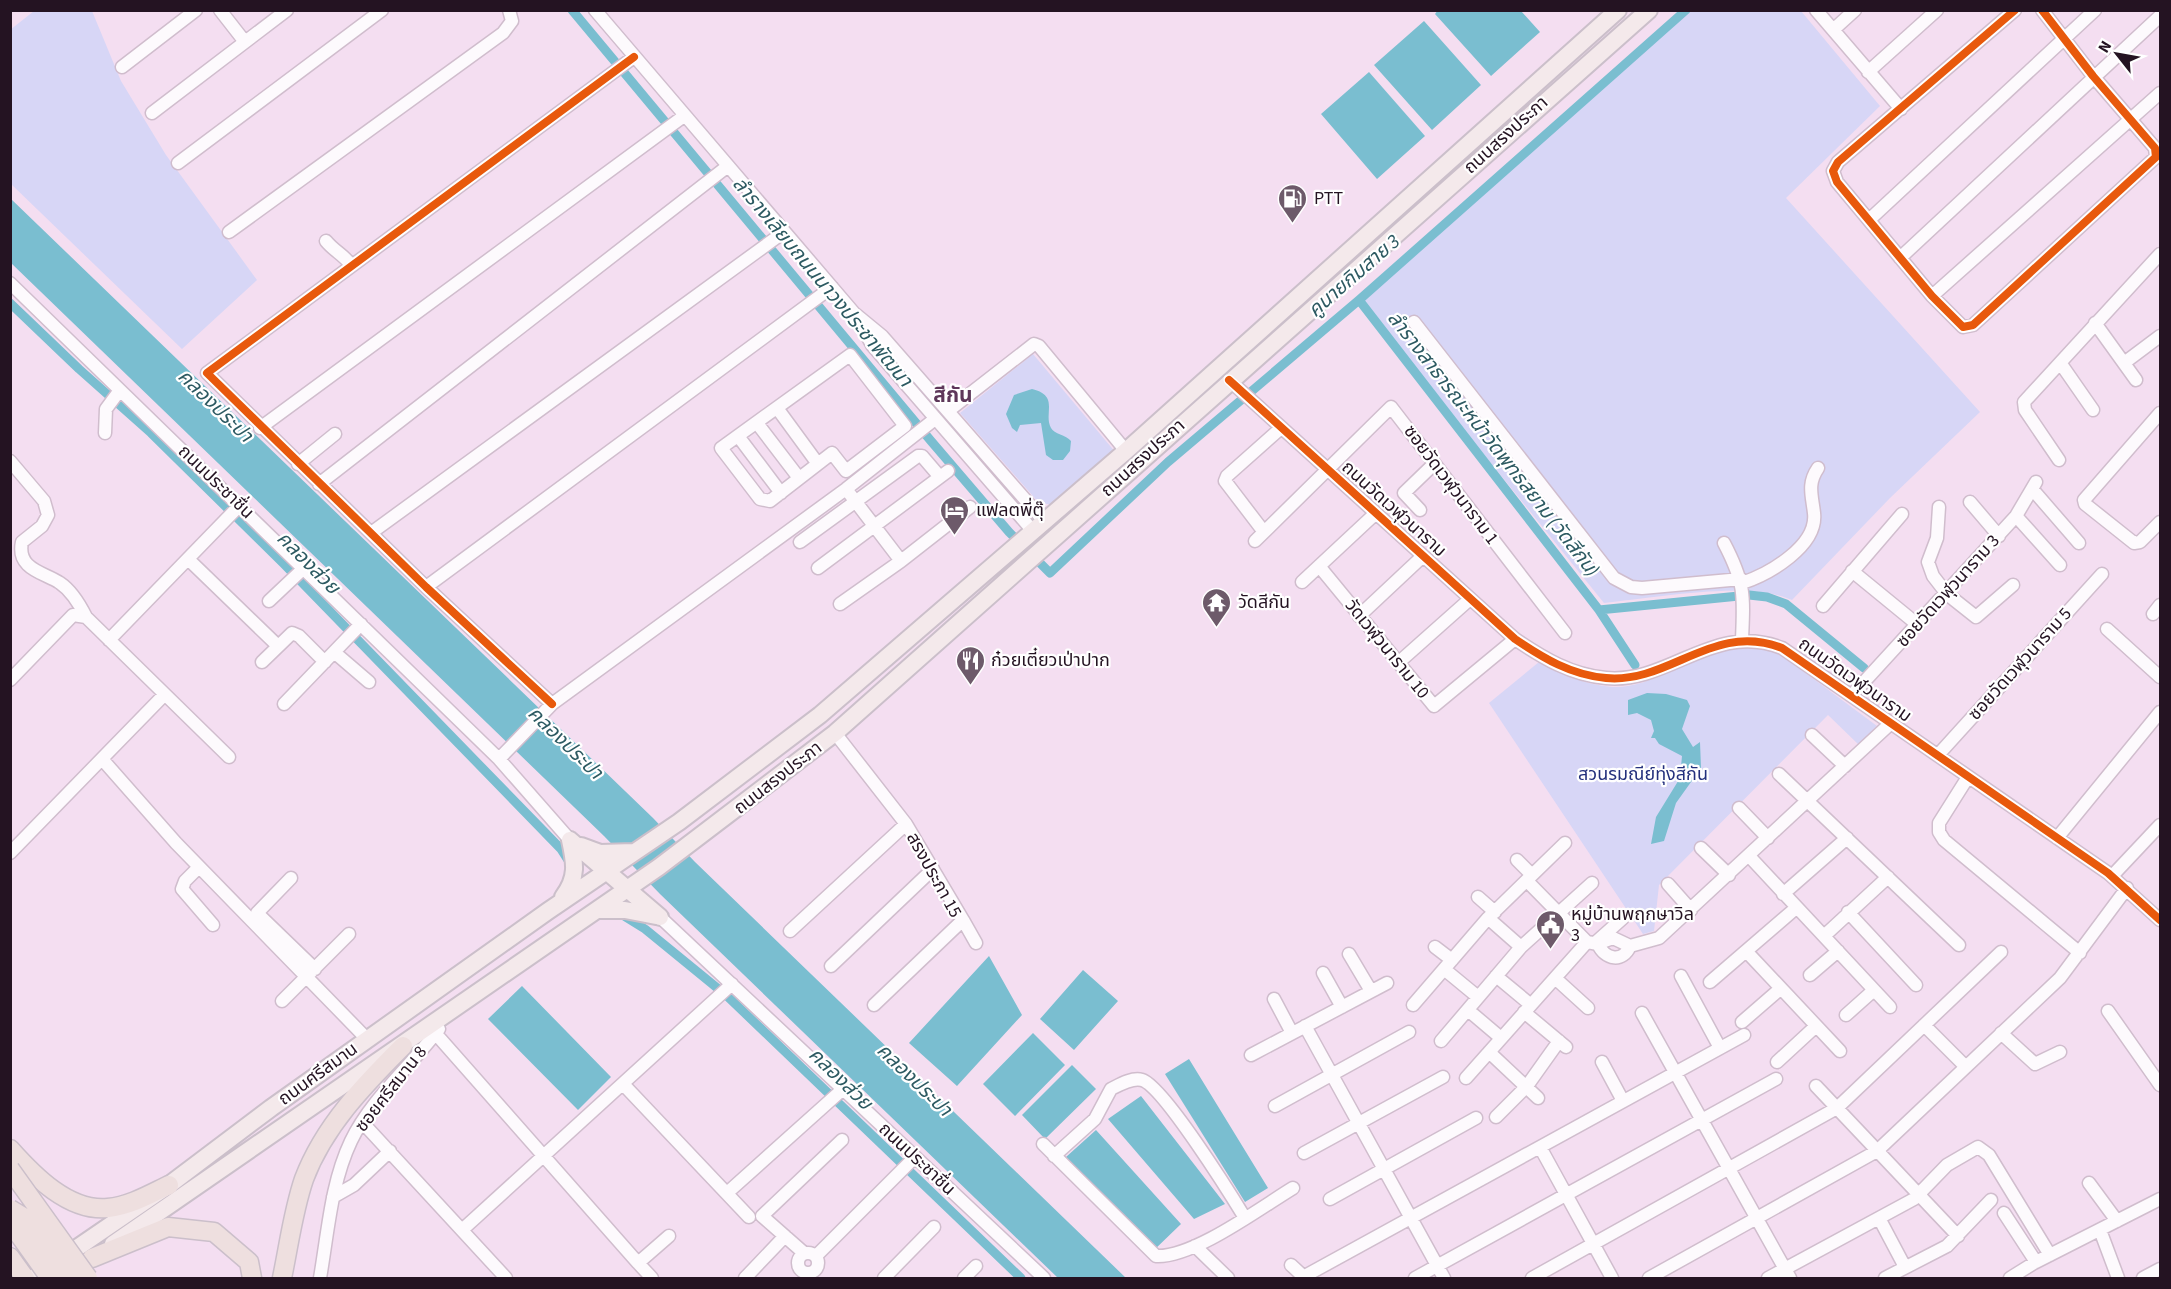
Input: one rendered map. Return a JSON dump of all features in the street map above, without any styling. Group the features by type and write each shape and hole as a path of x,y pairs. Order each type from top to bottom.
{"highway":[{"path":"282,1278 297,1202 305,1177 326,1136 354,1096 403,1046"},
{"path":"10,1149 26,1168 64,1198 83,1204 106,1209 132,1203 169,1185"},
{"path":"10,1169 88,1278"},
{"path":"10,1209 26,1218 69,1278"},
{"path":"10,1222 37,1278"},
{"path":"92,1258 168,1227 214,1232 249,1262 252,1278"},
{"path":"10,1257 37,1278"}],"main road":[{"name":"ถนนสรงประภา","path":"606,872 626,855 674,826 820,715 1126,451 1618,10"},
{"name":"ถนนสรงประภา","path":"646,883 659,867 690,846 835,733 1046,543 1234,385 1649,10"},
{"path":"1600,26 1613,41"},
{"path":"1028,535 1046,543"},
{"path":"920,629 934,644"},
{"path":"674,826 690,846"},
{"path":"570,840 600,853 626,855"},
{"path":"570,840 626,891 660,917"},
{"path":"570,840 576,870 573,884 558,904 561,915 574,927"},
{"name":"ถนนศรีสมาน","path":"37,1278 169,1185 367,1039 606,872"},
{"path":"626,891 646,883 649,902 660,917"},
{"name":"ถนนศรีสมาน","path":"62,1278 626,891"},
{"path":"598,910 625,910 660,917"}],"street":[{"path":"122,67 196,10"},
{"path":"220,10 245,42"},
{"path":"152,113 287,10"},
{"path":"178,163 382,10"},
{"path":"228,232 503,33 512,23 509,10"},
{"path":"595,10 625,63 728,166 778,236 832,287 854,313 882,336 948,411 1028,535"},
{"path":"1816,10 1901,109"},
{"path":"1833,30 1855,10"},
{"path":"1869,72 1937,10"},
{"path":"2015,10 1838,162 1833,171 1837,182 1900,258 1955,322 1963,327 1973,325 2156,157 2155,148 2093,76 2042,10"},
{"path":"1869,220 2095,10"},
{"path":"1900,258 2160,16"},
{"path":"549,708 207,375 208,371 625,63"},
{"path":"1932,296 2160,93"},
{"path":"260,428 681,118"},
{"path":"319,484 728,166"},
{"path":"371,534 778,236"},
{"path":"326,241 332,249 344,255 351,265"},
{"path":"2059,460 2025,410 2024,402 2160,254"},
{"path":"2140,276 2160,265"},
{"name":"ถนนประชาชื่น","path":"10,283 115,396 235,510 356,630 499,759 570,840"},
{"path":"426,587 832,287"},
{"path":"854,313 872,345 1028,535"},
{"path":"1414,322 1614,578 1631,587 1742,583 1782,564 1813,529 1814,513 1810,484 1818,468"},
{"path":"2096,322 2136,380"},
{"path":"2124,363 2160,336"},
{"path":"948,411 1034,344 1039,346 1126,451"},
{"path":"850,355 905,426 846,471 832,453 770,501 763,502 721,448 757,423 850,355"},
{"path":"2061,363 2093,410"},
{"name":"ถนนวัดเวฬุวนาราม","path":"1234,385 1515,639 1549,662 1575,672 1607,678 1632,677 1742,639 1763,640 1782,648 2112,876 2160,920"},
{"path":"105,433 104,415 115,396"},
{"name":"ซอยวัดเวฬุวนาราม 1","path":"1327,469 1391,407 1565,633"},
{"path":"777,408 818,464"},
{"path":"2160,413 2084,500 2085,504 2134,543 2140,542 2160,522"},
{"path":"499,759 549,708 846,489 935,419"},
{"path":"757,423 798,478"},
{"path":"1281,428 1227,476 1225,481 1259,537 1327,469"},
{"path":"298,464 335,434"},
{"path":"738,436 781,493"},
{"path":"800,542 918,456 922,456 944,474 818,568"},
{"path":"10,460 44,501 48,515 42,526 22,542 16,553 44,577 59,582 67,588 86,617 229,757"},
{"path":"1420,510 1404,493 1434,464"},
{"name":"ซอยวัดเวฬุวนาราม 3","path":"1852,695 1999,536 2016,516 2035,486 2079,543"},
{"path":"846,489 901,561"},
{"path":"1970,502 1999,536"},
{"path":"840,604 901,561 970,507"},
{"path":"1938,507 1937,538 1929,562 1933,576 1947,594 1976,617 2013,585"},
{"path":"109,640 235,510"},
{"path":"1302,582 1376,513"},
{"path":"1823,606 1902,514"},
{"path":"2016,516 2060,565"},
{"path":"1724,543 1742,583 1744,610 1742,639"},
{"path":"1359,616 1423,556"},
{"path":"188,559 278,646"},
{"name":"วัดเวฬุวนาราม 10","path":"1319,566 1434,706 1515,639"},
{"path":"1852,571 1918,625"},
{"path":"269,602 298,573"},
{"name":"ซอยวัดเวฬุวนาราม 5","path":"1938,755 2102,573"},
{"path":"1398,663 1470,599"},
{"path":"10,680 73,615 86,617"},
{"path":"2107,629 2160,677"},
{"path":"284,704 356,630"},
{"path":"262,662 288,634 295,633 325,662"},
{"path":"334,652 369,682"},
{"path":"10,853 164,695"},
{"path":"2057,838 2160,712"},
{"path":"1594,943 1613,938 1633,945 1659,938 1891,723"},
{"name":"สรงประภา 15","path":"835,733 906,824 963,921 874,1005"},
{"path":"1812,735 1845,766"},
{"path":"102,759 199,867 310,973"},
{"path":"1779,774 1959,945"},
{"path":"1968,777 1939,823 1939,832 1944,840 2080,953"},
{"path":"1739,808 1768,838"},
{"path":"790,931 906,824"},
{"path":"2112,876 2160,825"},
{"path":"1784,894 1847,838"},
{"path":"1413,1005 1491,915 1565,843"},
{"path":"1701,848 1729,874"},
{"path":"1749,856 1890,1007"},
{"path":"1517,860 1560,912 1604,954 1619,957 1627,953 1633,945"},
{"path":"199,867 184,881 182,889 213,925"},
{"path":"831,966 933,869"},
{"path":"1824,936 1888,877"},
{"path":"291,878 257,912 367,1039"},
{"path":"1441,1041 1521,947 1566,909 1592,883"},
{"path":"1668,884 1691,910"},
{"path":"1649,1278 1756,1220 1877,1150 2040,998 2080,953 2127,888"},
{"path":"1478,897 1491,915 1521,947"},
{"path":"1710,982 1796,908"},
{"path":"1848,912 1916,985"},
{"name":"ถนนประชาชื่น","path":"660,917 726,990 836,1095 914,1158 1044,1278"},
{"path":"1466,1077 1555,978 1623,918"},
{"path":"963,921 976,943"},
{"path":"282,1001 349,934"},
{"path":"1435,947 1478,997"},
{"path":"1746,951 1840,1051"},
{"path":"1810,975 1838,951"},
{"path":"1532,1278 1837,1108 2001,952"},
{"path":"1349,954 1371,991"},
{"path":"1323,973 1342,1007"},
{"path":"1496,976 1562,1044 1527,1086 1496,1117"},
{"path":"1681,976 1720,1048"},
{"path":"1555,978 1588,1008"},
{"path":"1251,1055 1387,983"},
{"path":"1291,1265 1304,1278 1676,1073 1720,1048 1743,1029 1780,988"},
{"path":"462,1230 726,990"},
{"path":"1846,1015 1874,990"},
{"path":"1274,999 1292,1033"},
{"path":"1468,1010 1501,1038"},
{"path":"2108,1011 2160,1086"},
{"name":"ซอยศรีสมาน 8","path":"320,1278 333,1197 343,1161 362,1122 452,1012"},
{"path":"1642,1012 1704,1120 1727,1168 1787,1274"},
{"path":"1924,1025 1966,1067"},
{"path":"1305,1026 1444,1278"},
{"path":"1777,1062 1815,1027"},
{"path":"1275,1106 1409,1032"},
{"path":"2001,1033 2035,1064 2061,1052"},
{"path":"436,1034 652,1278"},
{"path":"1489,1052 1538,1098"},
{"path":"1602,1062 1623,1101"},
{"path":"1304,1153 1443,1077"},
{"path":"1415,1278 1704,1120 1776,1078"},
{"path":"1054,1156 1095,1119 1111,1089 1131,1081 1142,1080 1152,1087 1171,1110 1245,1218"},
{"path":"623,1084 749,1217"},
{"path":"1816,1086 1958,1236"},
{"path":"727,1193 836,1095"},
{"path":"1330,1199 1476,1118"},
{"path":"362,1122 506,1278"},
{"path":"842,1140 762,1216 784,1236 810,1255 819,1262 818,1275 805,1272 800,1268 799,1258 810,1255 914,1158"},
{"path":"1043,1144 1156,1256 1168,1257 1195,1246 1293,1188"},
{"path":"1540,1147 1612,1278"},
{"path":"1768,1278 1787,1274 1919,1195 1947,1165 1978,1147 1989,1155 2050,1255"},
{"path":"333,1197 354,1185 390,1151"},
{"path":"2089,1183 2117,1221"},
{"path":"2010,1278 2036,1262 2160,1199"},
{"path":"1885,1278 1947,1246 1991,1200"},
{"path":"2004,1212 2036,1262"},
{"path":"1879,1218 1905,1268"},
{"path":"884,1278 934,1227"},
{"path":"2100,1230 2118,1278"},
{"path":"638,1263 669,1236"},
{"path":"746,1278 784,1236"},
{"path":"1195,1246 1228,1278"},
{"path":"964,1278 976,1266"},
{"path":"2143,1278 2160,1269"}],"green space":[{"path":"34,11 92,11 121,81 166,155 257,280 182,349 11,184 10,30"},
{"path":"1686,11 1801,11 1880,106 1786,198 1980,412 1890,498 1792,600 1774,594 1727,591 1604,603 1359,300"},
{"path":"1033,354 1116,453 1055,505 1039,503 960,413"},
{"name":"สวนรมณีย์ทุ่งสีกัน","path":"1761,645 1780,654 1877,726 1859,745 1828,715 1659,885 1654,931 1643,934 1489,703 1539,662 1565,675 1602,686 1626,686 1654,678 1693,659 1720,650"}],"water":[{"path":"1438,10 1521,11 1540,32 1491,76 1435,14"},
{"path":"1424,21 1481,85 1432,130 1374,65"},
{"path":"1369,72 1425,136 1377,179 1321,114"},
{"name":"คลองประปา","path":"10,198 1126,1278 1058,1278 660,894 604,836 11,263"},
{"path":"1032,389 1041,392 1048,400 1051,428 1071,441 1070,451 1063,460 1053,460 1046,455 1041,423 1020,425 1017,432 1012,428 1006,414 1014,395"},
{"path":"1647,693 1666,694 1687,700 1690,706 1682,729 1693,747 1700,742 1701,768 1676,803 1664,841 1651,844 1656,817 1680,778 1682,756 1659,744 1655,738 1651,738 1654,731 1651,720 1637,713 1628,715 1628,700"},
{"path":"989,956 1022,1015 957,1086 909,1043"},
{"path":"1083,970 1118,1001 1074,1050 1040,1019"},
{"path":"522,986 611,1077 578,1110 488,1019"},
{"path":"1033,1033 1065,1065 1015,1116 983,1084"},
{"path":"1189,1059 1268,1188 1245,1202 1165,1074"},
{"path":"1072,1065 1096,1089 1045,1139 1022,1115"},
{"path":"1141,1096 1225,1204 1194,1219 1108,1119"},
{"path":"1096,1130 1181,1224 1152,1252 1066,1157"}],"waterway":[{"name":"คูนายกิมสาย 3","path":"572,10 931,441 1009,532 1050,573 1168,462 1359,300 1686,10"},
{"name":"ลำรางสาธารณะหน้าวัดพุทธสยาม (วัดสีกัน)","path":"1359,300 1599,610 1749,595 1767,597 1786,604 1864,668"},
{"name":"คลองส่วย","path":"10,303 151,433 283,563 561,849 568,860"},
{"name":"ลำรางสาธารณะหน้าวัดพุทธสยาม (วัดสีกัน)","path":"1599,610 1635,665"},
{"name":"คลองส่วย","path":"624,916 645,929 727,996 1021,1278"}],"cycle path":[{"path":"2015,10 1838,162 1833,171 1837,182 1932,296 1963,327 1973,325 2156,157 2155,148 2093,76 2042,10"},
{"path":"552,704 426,587 207,373 634,57"},
{"path":"1229,380 1515,639 1536,653 1569,669 1606,678 1629,677 1651,672 1713,647 1734,642 1757,642 1782,648 2108,873 2160,920"}],"place":[{"name":"PTT","path":"1293,224"},
{"name":"แฟลตพี่ตุ๊","path":"955,536"},
{"name":"วัดสีกัน","path":"1217,628"},
{"name":"ก๋วยเตี๋ยวเป่าปาก","path":"970,686"},
{"name":"หมู่บ้านพฤกษาวิล 3","path":"1550,950"}],"district":[{"name":"สีกัน","path":"953,395"}],"water label":[{"name":"ลำรางเลียบถนนนาวงประชาพัฒนา","path":"822,282"}]}
